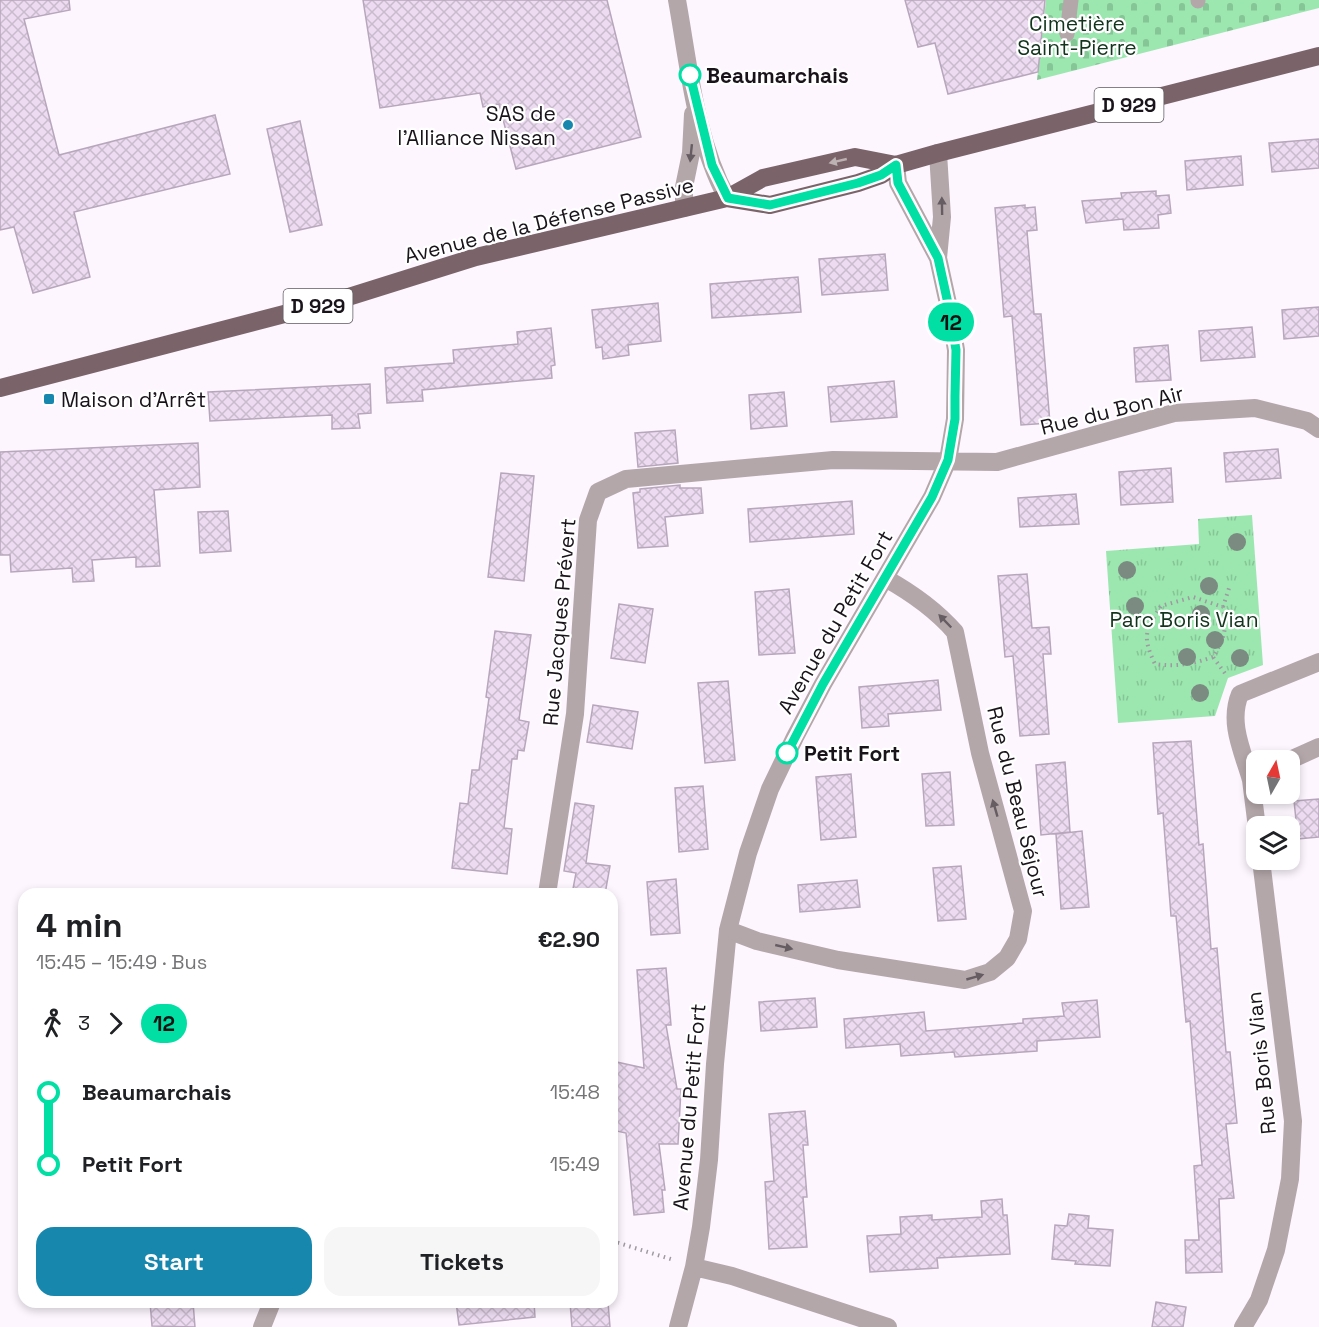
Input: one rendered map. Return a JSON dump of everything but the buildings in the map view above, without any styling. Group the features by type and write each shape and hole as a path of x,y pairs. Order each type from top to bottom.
{"main road":[{"name":"Avenue de la Défense Passive","path":"728,198 770,205 870,179 896,165 938,153 1319,56"},
{"name":"Avenue de la Défense Passive","path":"0,388 342,299 476,257 728,198 763,178 855,157 896,165"}],"street":[{"path":"677,0 694,97 712,165 728,198"},
{"path":"684,208 684,187 691,153 694,97"},
{"name":"Avenue du Petit Fort","path":"938,153 942,217 938,258"},
{"name":"Avenue du Petit Fort","path":"678,1327 694,1267 710,1160 715,1064 728,930 748,853 770,789 823,684 932,497 948,460 955,419 956,350 949,308 938,258 898,183 896,165"},
{"name":"Rue du Bon Air","path":"948,460 997,462 1174,413 1255,408 1307,421 1319,429"},
{"name":"Rue Jacques Prévert","path":"548,888 575,714 588,520 598,492 627,479 833,460 904,462 948,460"},
{"name":"Rue du Beau Séjour","path":"728,930 756,941 838,960 965,980 990,972 1007,958 1018,939 1023,911 980,753 955,632 928,606 908,591 885,579"},
{"path":"1246,757 1236,730 1234,706 1240,694 1319,662"},
{"path":"1300,756 1319,747"},
{"name":"Rue Boris Vian","path":"1244,1327 1259,1300 1276,1250 1290,1179 1293,1121 1262,870"},
{"path":"694,1267 732,1276 888,1327"},
{"path":"262,1327 270,1308"}],"lane":[{"path":"1067,34 1071,0"}],"path":[{"path":"1223,607 1193,597 1161,606 1148,626 1147,647 1155,664 1173,666 1196,663 1213,657 1223,640 1226,627 1223,607 1230,585"},
{"path":"1213,657 1240,694"},
{"path":"618,1243 694,1267"}],"green space":[{"name":"Cimetière Saint-Pierre","path":"1046,0 1319,0 1319,8 1037,80"},
{"name":"Parc Boris Vian","path":"1252,515 1263,665 1228,678 1215,716 1118,723 1106,551 1199,544 1198,519"}],"bus line":[{"name":"12","path":"690,75 712,165 728,198 770,205 858,183 881,175 896,165 898,183 938,258 956,350 955,419 948,460 932,497 823,684 787,753"}],"place":[{"name":"Beaumarchais","path":"690,75"},
{"name":"SAS de l'Alliance Nissan","path":"568,125"},
{"name":"Maison d'Arrêt","path":"49,399"},
{"name":"Petit Fort","path":"787,753"}]}
